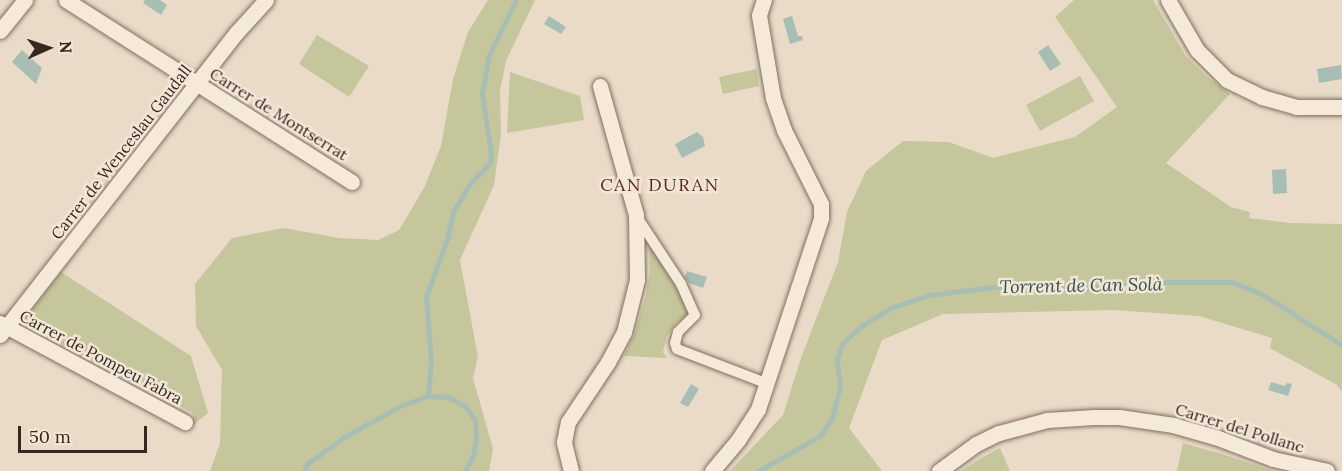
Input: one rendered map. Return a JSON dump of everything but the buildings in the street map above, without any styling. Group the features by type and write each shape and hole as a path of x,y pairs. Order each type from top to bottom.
{"street":[{"path":"0,31 25,0"},
{"name":"Carrer de Montserrat","path":"66,0 352,182"},
{"name":"Carrer de Wenceslau Gaudall","path":"2,329 237,32 266,0"},
{"path":"712,471 748,424 768,384 821,218 816,193 784,130 773,98 759,15 764,0"},
{"path":"1168,0 1197,50 1236,86 1262,97 1296,106 1342,107"},
{"path":"571,471 564,442 568,422 612,355 624,332 633,304 639,258 636,215 600,86"},
{"path":"636,215 681,284 695,315 678,332 675,343 677,349 768,384"},
{"name":"Carrer de Pompeu Fabra","path":"2,329 185,422"},
{"name":"Carrer del Pollanc","path":"939,471 976,444 999,433 1047,420 1094,417 1119,417 1173,425 1218,438 1273,459 1327,471"}],"green space":[{"path":"488,0 535,0 506,61 500,91 501,134 494,185 460,260 478,357 473,378 493,449 489,471 210,471 220,443 222,370 196,326 195,284 232,238 284,228 339,238 378,240 399,230 424,188 441,146 453,79 468,32"},
{"path":"1074,0 1153,0 1185,55 1207,77 1230,94 1166,163 1231,207 1250,212 1249,218 1291,223 1342,224 1342,392 1337,385 1270,348 1272,338 1199,316 1113,310 943,314 882,340 849,428 882,471 730,471 783,415 801,358 838,262 847,212 866,171 903,141 949,142 993,158 1075,137 1117,107 1055,17"},
{"path":"317,35 369,66 349,97 299,64"},
{"path":"757,69 759,86 723,94 719,77"},
{"path":"510,72 580,96 584,120 507,133"},
{"path":"1080,76 1094,101 1040,131 1026,105"},
{"path":"649,244 676,283 690,313 676,323 667,336 663,352 667,358 624,356 634,335 646,296 650,271"},
{"path":"61,272 191,356 208,413 193,425 193,413 30,327 28,315"},
{"path":"1183,443 1222,454 1273,471 1177,471"},
{"path":"1000,448 1010,471 961,471 983,457"}],"shaded area":[{"path":"145,0 160,0 167,5 161,15 143,3"},
{"path":"549,16 566,27 561,34 544,24"},
{"path":"792,16 798,36 802,36 803,40 790,44 783,19"},
{"path":"1048,45 1061,64 1050,71 1038,52"},
{"path":"22,50 42,68 36,84 12,62"},
{"path":"1341,65 1342,79 1319,83 1317,69"},
{"path":"697,132 703,137 705,146 682,158 675,144"},
{"path":"1286,169 1287,193 1273,194 1272,170"},
{"path":"687,271 707,277 703,288 689,283 685,277"},
{"path":"1271,382 1285,386 1287,383 1292,384 1288,396 1268,390"},
{"path":"691,384 699,389 688,407 680,403"}],"waterway":[{"path":"428,396 431,362 426,297 447,239 453,212 471,182 490,163 491,153 482,94 489,55 516,0"},
{"name":"Torrent de Can Solà","path":"758,471 820,436 832,418 840,386 837,360 842,344 857,329 890,308 929,295 1018,284 1068,289 1169,282 1231,282 1260,293 1342,345"},
{"name":"Torrent de Can Solà","path":"304,471 307,464 344,437 402,405 428,396 448,397 466,407 475,421 476,437 473,456 465,471"}],"district":[{"name":"CAN DURAN","path":"660,185"}]}
